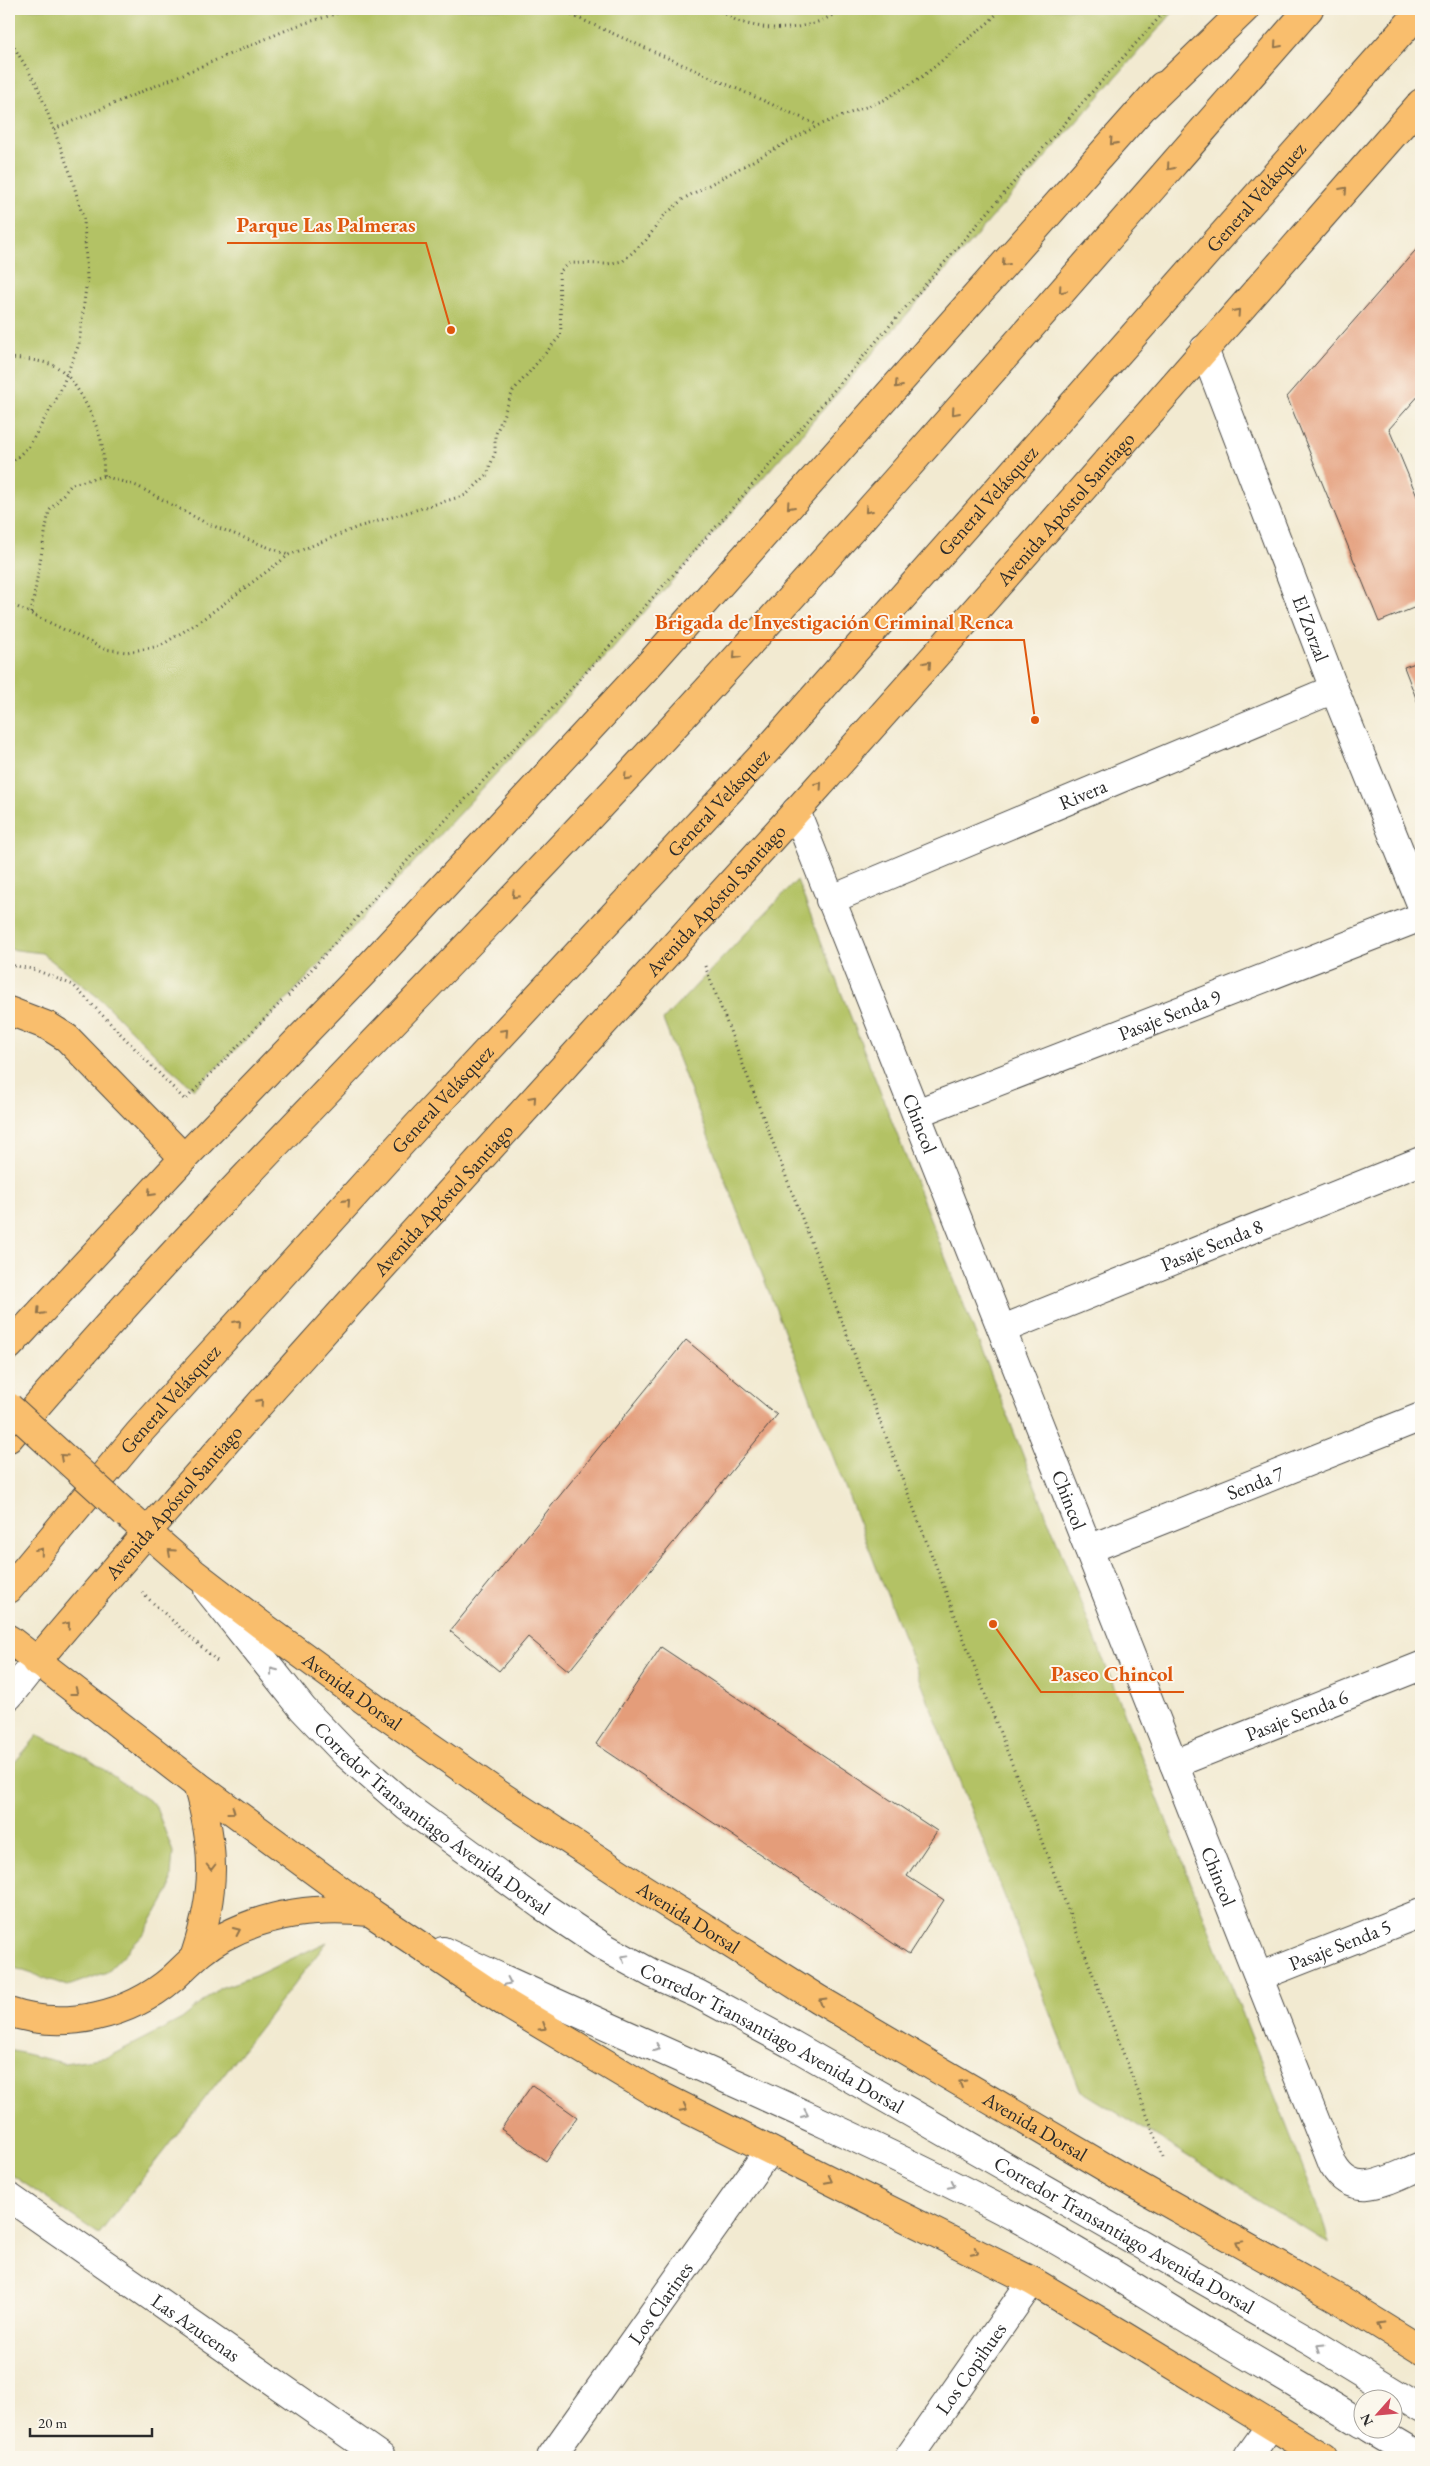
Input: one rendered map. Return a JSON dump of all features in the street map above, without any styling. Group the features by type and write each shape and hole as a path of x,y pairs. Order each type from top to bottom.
{"main road":[{"path":"9,1346 184,1158 361,976 646,668 1146,105 1227,9"},
{"path":"1146,105 1245,9"},
{"path":"9,1438 194,1230 439,976 640,763 901,474 1309,9"},
{"name":"General Velásquez","path":"9,1589 158,1412 416,1127 770,747 1090,387 1421,10"},
{"name":"Avenida Apóstol Santiago","path":"36,1662 147,1531 449,1190 796,811 1421,103"},
{"path":"9,1011 48,1026 67,1038 184,1158"},
{"name":"Avenida Dorsal","path":"9,1407 194,1573 379,1712 500,1795 639,1886 818,1999 1185,2213 1336,2298 1421,2350"},
{"path":"11,1640 36,1662 197,1785 370,1912 510,2006 582,2051 657,2094 1032,2282 1323,2457"},
{"path":"195,1955 209,1902 212,1874 211,1844 206,1814 197,1785"},
{"path":"9,2012 36,2019 62,2020 89,2018 117,2011 146,1997 172,1978 195,1955 222,1938 251,1924 282,1915 321,1910 370,1912"}],"street":[{"name":"El Zorzal","path":"1204,349 1334,690 1421,904"},
{"name":"Rivera","path":"830,900 1334,690"},
{"name":"Chincol","path":"796,811 1003,1329 1332,2165 1339,2176 1350,2184 1364,2187 1421,2166"},
{"name":"Pasaje Senda 9","path":"917,1113 1421,916"},
{"name":"Pasaje Senda 8","path":"1003,1329 1421,1161"},
{"name":"Senda 7","path":"1089,1549 1421,1417"},
{"name":"Corredor Transantiago Avenida Dorsal","path":"194,1573 304,1709 346,1754 407,1808 541,1905 602,1946 653,1974 698,1994 791,2044 1310,2341 1421,2409"},
{"name":"Avenida Apóstol Santiago","path":"9,1696 36,1662"},
{"name":"Pasaje Senda 6","path":"1174,1764 1421,1666"},
{"name":"Pasaje Senda 5","path":"1258,1977 1421,1913"},
{"name":"Corredor Transantiago Avenida Dorsal","path":"401,1932 563,2007 827,2123 1003,2211 1100,2264 1352,2418"},
{"name":"Los Clarines","path":"551,2457 769,2150"},
{"name":"Las Azucenas","path":"9,2197 381,2457"},
{"name":"Los Copihues","path":"909,2457 1032,2282"},
{"path":"1248,2457 1271,2425"},
{"path":"1387,2438 1418,2457"}],"path":[{"path":"54,129 296,26 351,9"},
{"path":"558,9 819,125"},
{"path":"717,9 740,22 774,30 809,25 842,9"},
{"path":"9,603 104,649 127,652 160,646 199,622 289,555 358,527 466,495 487,475 496,452 495,436 513,391 561,334 559,272 570,263 606,264 623,261 646,240 664,216 683,199 819,125 884,100 924,76 989,22 1001,9"},
{"path":"9,965 33,969 72,985 185,1100 289,994 414,853 572,688 722,520 1090,94 1167,9"},
{"path":"9,39 37,86 54,129 84,221 87,279 78,344 67,375 59,394 29,446 9,465"},
{"path":"9,358 25,359 55,366 67,375 86,404 101,438 104,476"},
{"path":"31,613 49,511 72,484 104,476 137,486 206,523 289,555"},
{"path":"690,927 1185,2213"}],"green space":[{"path":"9,9 1176,9 611,650 272,1015 194,1089 163,1062 99,998 42,953 9,949"},
{"path":"797,880 1320,2211 1329,2243 1080,2090 663,1020"},
{"path":"38,1735 87,1758 155,1805 173,1852 170,1889 145,1933 107,1972 68,1986 9,1966 9,1769"},
{"path":"327,1942 99,2234 9,2173 9,2050 64,2063 108,2057 182,2019 220,1988 255,1976"}],"building":[{"path":"1421,244 1421,393 1389,429 1421,506 1421,605 1379,622 1287,397"},
{"path":"1421,661 1421,711 1404,667"},
{"path":"686,1340 777,1415 569,1671 528,1637 499,1671 450,1631"},
{"path":"661,1647 937,1831 907,1876 944,1900 909,1954 596,1744"},
{"path":"532,2085 577,2117 546,2161 501,2129"}],"place":[{"name":"Parque Las Palmeras","path":"451,330"},
{"name":"Brigada de Investigación Criminal Renca","path":"1035,720"},
{"name":"Paseo Chincol","path":"993,1624"}]}
